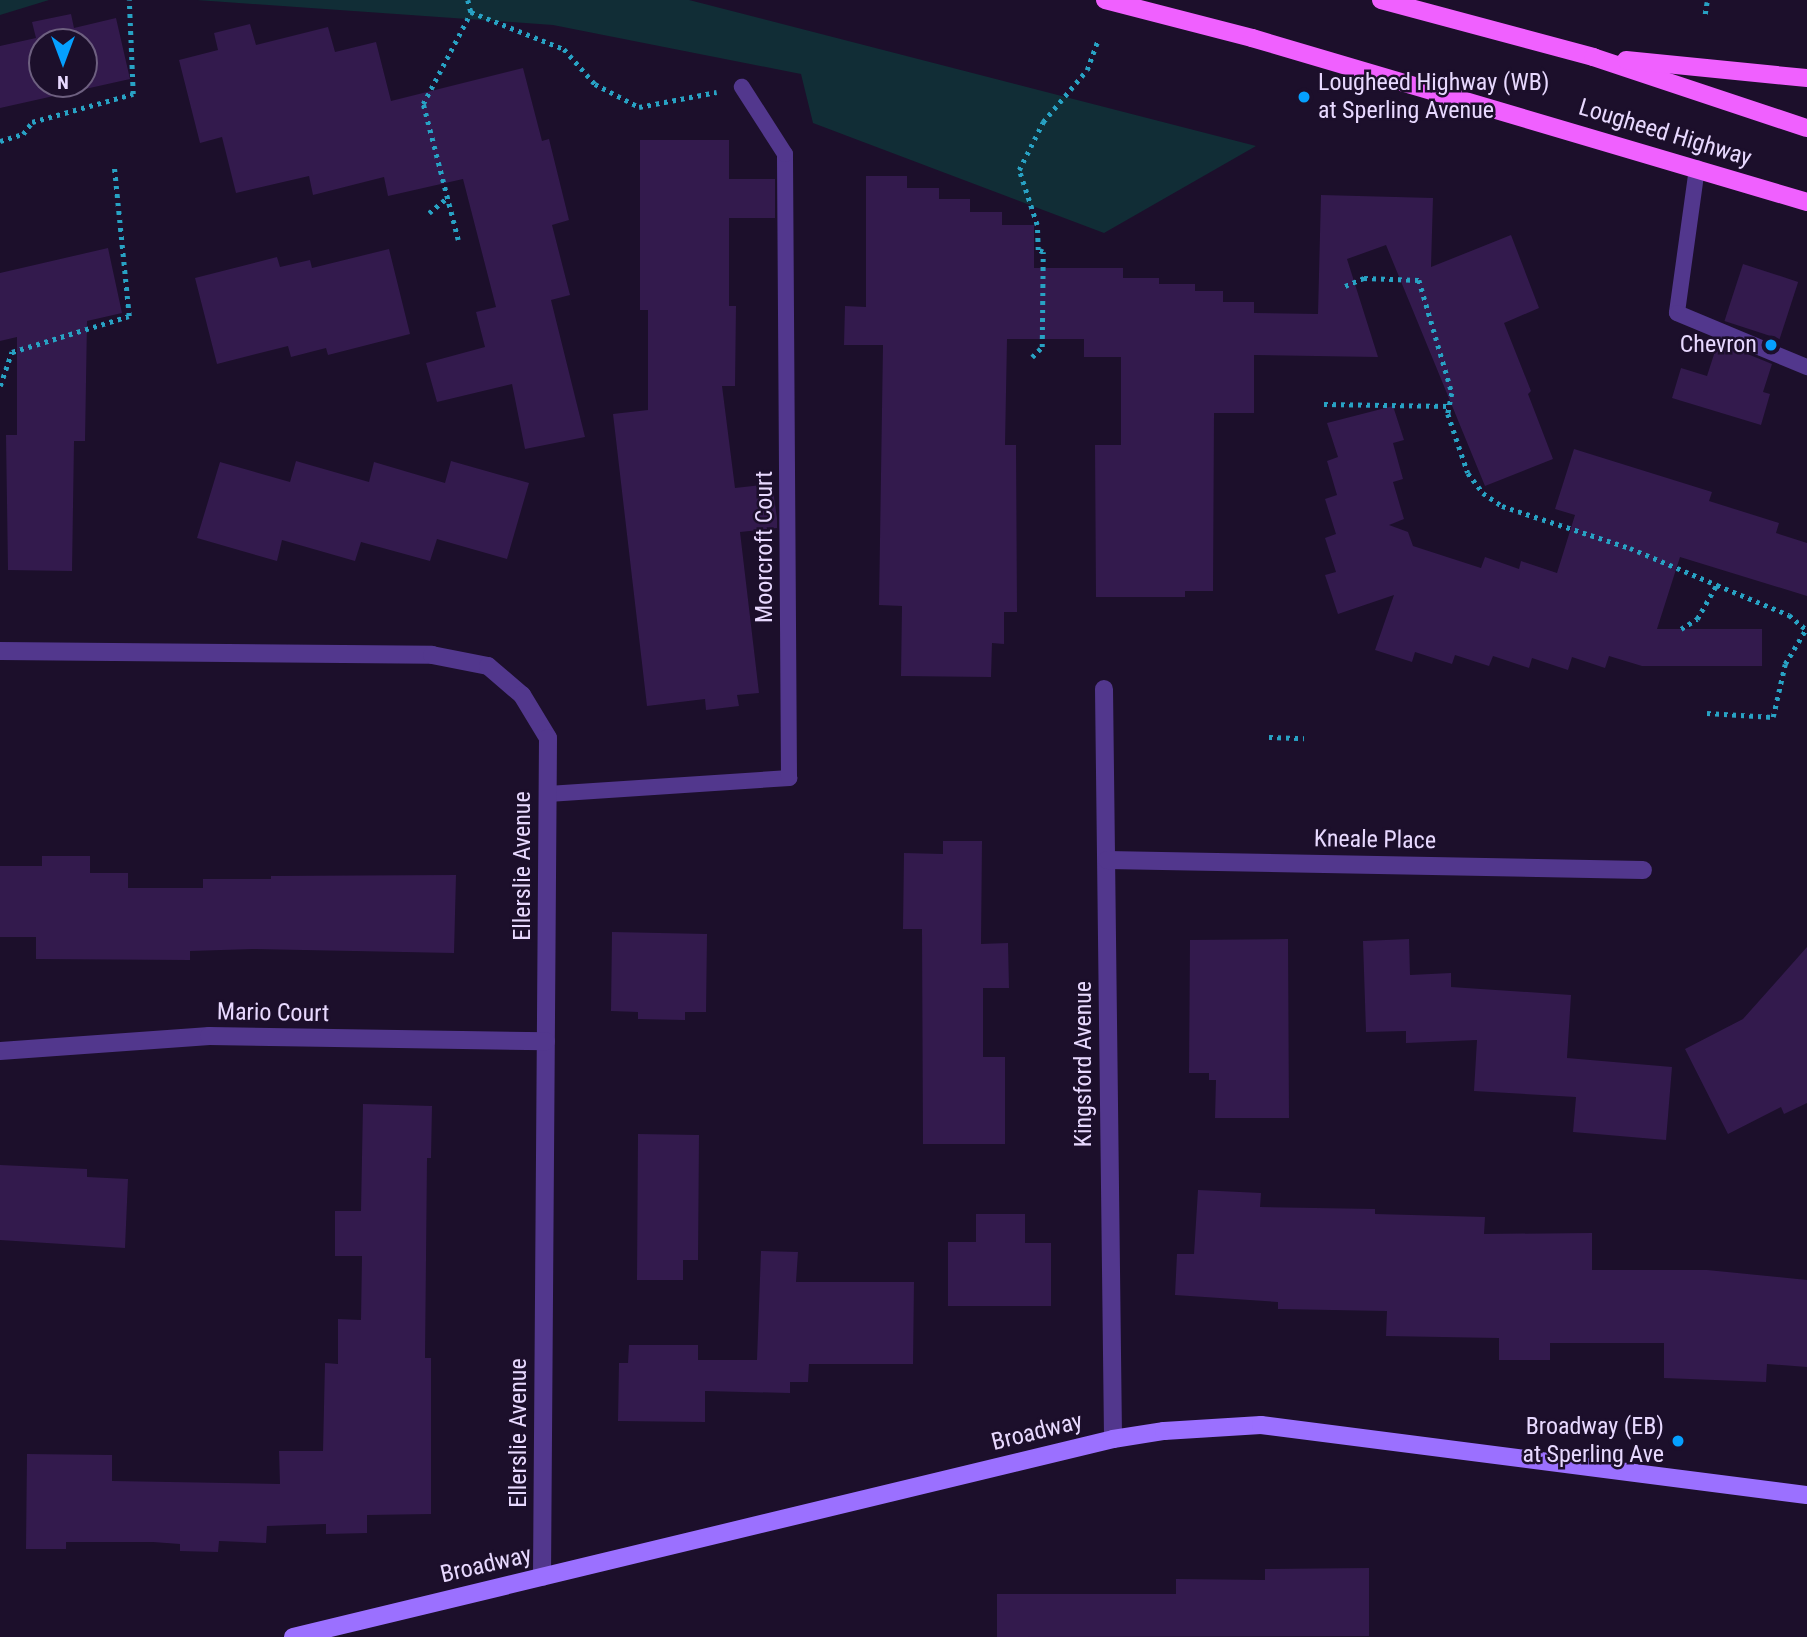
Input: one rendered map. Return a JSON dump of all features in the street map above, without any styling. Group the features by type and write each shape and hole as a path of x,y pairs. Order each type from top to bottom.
{"main road":[{"name":"Lougheed Highway","path":"1105,0 1252,38 1807,202"},
{"name":"Lougheed Highway","path":"1381,0 1593,57 1807,128"},
{"path":"1593,57 1807,78"}],"street":[{"name":"Ellerslie Avenue","path":"0,651 432,655 488,666 522,695 548,738 542,1577"},
{"name":"Kingsford Avenue","path":"1104,689 1113,1439"},
{"name":"Kneale Place","path":"1107,860 1643,870"},
{"name":"Mario Court","path":"0,1051 209,1036 546,1041"},
{"name":"Broadway","path":"293,1637 1113,1439 1164,1431 1261,1425 1807,1495"}],"lane":[{"name":"Moorcroft Court","path":"548,794 789,778 785,154 742,87"},
{"path":"1697,168 1677,313 1807,367"}],"path":[{"path":"0,141 23,134 32,122 133,94 129,0"},
{"path":"458,240 424,104 471,12 468,0"},
{"path":"1704,14 1707,2"},
{"path":"471,12 564,49 595,84 639,107 742,87"},
{"path":"1032,356 1042,347 1043,253 1038,250 1037,225 1019,170 1043,122 1087,70 1097,42"},
{"path":"0,386 12,352 129,316 114,165"},
{"path":"429,213 448,197"},
{"path":"1345,286 1364,278 1419,280 1452,393 1448,414 1468,473 1483,493 1502,506 1630,548 1789,615 1807,629 1785,664 1773,717 1707,713"},
{"path":"1324,404 1449,406"},
{"path":"1681,629 1697,619 1717,585"},
{"path":"1269,737 1304,738"}],"shaded area":[{"path":"0,0 49,0 0,15"},
{"path":"197,0 689,0 1256,146 1104,233 813,123 801,74 553,25"}],"building":[{"path":"71,14 74,28 34,28 32,22"},
{"path":"116,18 130,79 98,86 98,28 74,28"},
{"path":"250,24 256,45 328,27 335,52 376,42 391,101 523,68 542,141 549,139 569,220 552,225 570,295 551,300 585,437 525,449 512,384 437,402 426,363 485,347 476,312 496,307 463,179 388,196 384,177 313,195 309,176 236,193 222,137 200,143 179,60 218,50 214,33"},
{"path":"28,40 28,98 45,98 0,108 0,46"},
{"path":"640,140 729,140 729,179 775,179 775,218 729,218 729,306 736,306 735,386 722,386 735,488 772,484 777,518 777,528 740,532 759,693 737,695 739,706 706,710 705,699 647,706 613,414 648,410 648,310 640,310"},
{"path":"866,176 907,176 907,188 939,188 939,199 970,199 970,212 1002,212 1002,225 1034,225 1034,268 1123,268 1123,278 1159,278 1159,284 1195,284 1195,291 1223,291 1223,302 1254,302 1254,313 1318,314 1321,195 1433,198 1431,267 1511,235 1539,308 1504,323 1531,391 1528,394 1553,459 1485,486 1386,245 1347,259 1378,357 1254,355 1254,413 1214,413 1213,591 1185,591 1185,597 1096,597 1095,445 1121,445 1121,357 1084,357 1084,339 1007,339 1005,445 1016,445 1017,612 1004,612 1004,644 992,643 991,677 901,676 902,606 879,605 883,345 844,345 845,306 866,307"},
{"path":"108,248 122,313 87,321 85,441 74,441 72,571 8,570 6,435 17,435 17,337 0,341 0,273"},
{"path":"389,249 410,334 328,355 326,348 291,357 288,346 217,364 195,278 277,257 280,267 310,260 312,268"},
{"path":"1743,264 1798,282 1780,339 1724,321"},
{"path":"1718,342 1772,364 1763,392 1770,394 1761,425 1672,398 1681,368 1707,376"},
{"path":"1393,406 1404,440 1393,443 1403,479 1393,482 1404,519 1389,525 1408,532 1413,546 1481,568 1485,557 1519,569 1521,561 1557,573 1575,515 1555,509 1574,449 1712,492 1709,501 1779,523 1776,533 1807,543 1807,596 1680,557 1657,629 1762,629 1762,666 1642,666 1609,656 1605,668 1572,657 1568,670 1532,658 1529,668 1493,656 1489,666 1455,655 1452,664 1415,652 1412,662 1375,650 1394,595 1338,614 1325,575 1336,572 1325,538 1336,534 1325,499 1337,495 1327,461 1338,457 1327,423"},
{"path":"296,461 369,482 374,462 445,483 451,461 529,483 507,559 437,539 430,561 361,542 355,561 282,540 277,561 197,538 220,462 290,482"},
{"path":"943,841 982,841 981,944 1008,943 1009,988 983,988 983,1057 1005,1057 1005,1144 923,1144 922,929 903,929 904,853 943,854"},
{"path":"42,856 90,856 90,873 128,873 128,888 203,888 203,879 271,879 271,876 456,875 454,953 253,949 190,951 190,960 36,959 36,937 0,937 0,866 42,866"},
{"path":"612,932 707,934 706,1012 685,1012 685,1020 638,1019 638,1012 611,1011"},
{"path":"1288,939 1289,1118 1215,1118 1216,1080 1209,1080 1209,1073 1189,1073 1190,940"},
{"path":"1409,939 1410,975 1451,973 1451,987 1571,995 1567,1058 1672,1067 1666,1140 1573,1132 1576,1097 1474,1091 1477,1040 1406,1043 1406,1031 1366,1032 1363,941"},
{"path":"1807,947 1807,1103 1784,1114 1781,1107 1728,1134 1685,1049 1743,1019"},
{"path":"363,1104 432,1106 431,1158 427,1158 425,1358 431,1358 431,1514 367,1515 367,1533 326,1534 326,1524 267,1526 266,1543 219,1541 218,1552 180,1551 180,1544 153,1542 66,1542 66,1549 26,1549 27,1454 112,1455 112,1481 280,1484 279,1451 323,1451 325,1363 338,1364 338,1319 361,1320 362,1256 335,1256 335,1211 361,1211"},
{"path":"638,1134 699,1135 698,1260 683,1260 683,1280 637,1280"},
{"path":"0,1165 87,1169 87,1177 128,1179 125,1248 0,1240"},
{"path":"1198,1190 1261,1193 1260,1207 1375,1209 1375,1214 1485,1217 1484,1234 1592,1233 1592,1270 1707,1270 1807,1280 1807,1367 1767,1364 1766,1382 1664,1378 1664,1343 1550,1343 1550,1360 1499,1360 1499,1338 1386,1336 1387,1311 1278,1309 1278,1302 1175,1295 1177,1254 1194,1254"},
{"path":"976,1214 1025,1214 1025,1243 1051,1243 1051,1306 948,1306 948,1242 976,1242"},
{"path":"761,1251 798,1252 796,1282 914,1282 913,1364 809,1364 808,1382 790,1382 790,1393 705,1391 705,1422 618,1421 619,1363 628,1363 629,1345 698,1345 698,1360 757,1360"},
{"path":"1369,1568 1369,1636 997,1637 997,1594 1176,1594 1176,1579 1265,1580 1265,1569"}],"place":[{"name":"Lougheed Highway (WB) at Sperling Avenue","path":"1304,97"},
{"name":"Chevron","path":"1771,345"},
{"name":"Broadway (EB) at Sperling Ave","path":"1678,1441"}]}
